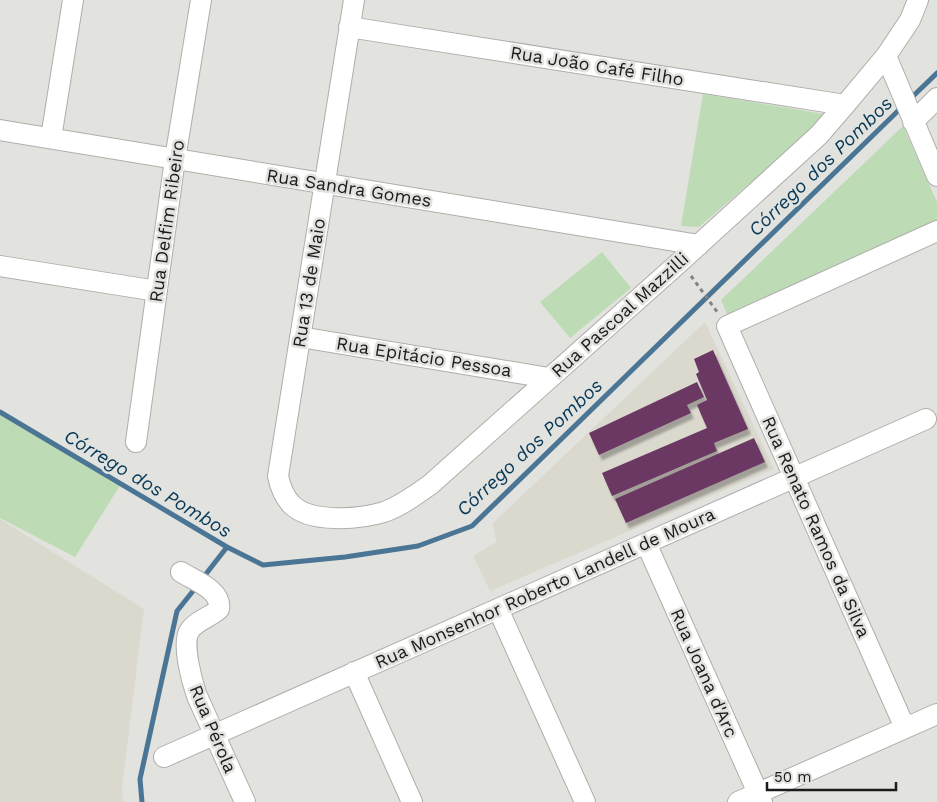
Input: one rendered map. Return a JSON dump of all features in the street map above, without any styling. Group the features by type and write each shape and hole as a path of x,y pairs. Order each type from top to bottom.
{"street":[{"path":"51,138 73,0"},
{"name":"Rua Delfim Ribeiro","path":"136,442 175,159 202,0"},
{"name":"Rua 13 de Maio","path":"278,476 354,0"},
{"name":"Rua Pascoal Mazzilli","path":"278,476 281,489 292,505 308,514 327,518 354,518 385,512 410,499 431,484 699,245 818,135 845,106 886,56 910,20 918,0"},
{"name":"Rua João Café Filho","path":"350,27 845,106"},
{"path":"886,56 937,176"},
{"path":"912,119 937,98"},
{"name":"Rua Sandra Gomes","path":"0,130 699,245"},
{"name":"Rua Renato Ramos da Silva","path":"905,728 727,326 937,231"},
{"path":"0,266 157,291"},
{"name":"Rua Epitácio Pessoa","path":"300,337 549,378"},
{"name":"Rua Monsenhor Roberto Landell de Moura","path":"164,757 926,419"},
{"name":"Rua Joana d'Arc","path":"646,543 760,798"},
{"name":"Rua Pérola","path":"189,577 217,595 220,602 219,609 191,629 187,636 192,681 245,802"},
{"path":"498,609 585,802"},
{"path":"354,672 412,802"},
{"path":"738,802 760,798 937,714"}],"path":[{"path":"695,282 710,303"}],"shaded area":[{"path":"705,322 774,469 490,591 473,556 496,542 493,523"},
{"path":"0,519 144,609 122,788 123,802 0,802"}],"green space":[{"path":"703,94 824,114 804,136 699,227 681,226"},
{"path":"903,126 937,202 937,221 727,314 721,300"},
{"path":"602,252 631,288 570,338 540,302"},
{"path":"0,412 121,484 75,557 0,518"}],"building":[{"path":"713,350 748,429 714,443 717,451 612,496 602,473 707,428 697,405 707,400 696,374 699,372 694,359"},
{"path":"697,382 704,397 687,405 691,413 599,455 589,433"},
{"path":"754,438 765,462 626,523 615,499"}],"waterway":[{"name":"Córrego dos Pombos","path":"909,100 937,73"},
{"name":"Córrego dos Pombos","path":"0,412 227,547 263,565 345,557 418,546 472,526 903,106"},
{"path":"202,579 227,547"},
{"path":"142,802 140,779 177,611 197,586"}]}
